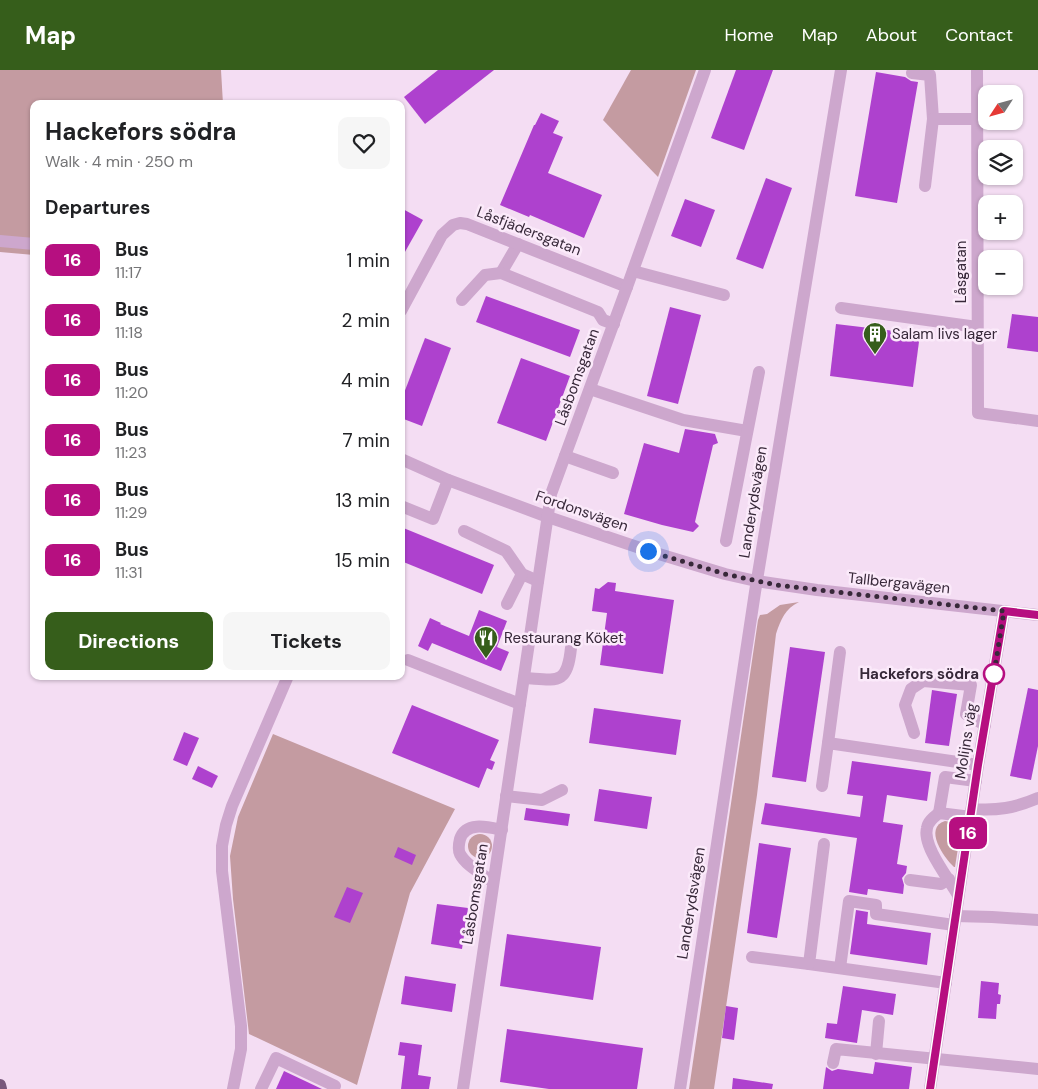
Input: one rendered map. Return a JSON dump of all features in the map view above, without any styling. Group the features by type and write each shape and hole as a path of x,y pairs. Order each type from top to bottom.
{"main road":[{"path":"0,1085 1,1089"}],"street":[{"name":"Låsbomsgatan","path":"463,1089 551,494 705,70"},
{"name":"Landerydsvägen","path":"680,1089 756,581 841,70"},
{"name":"Låsgatan","path":"977,70 978,413 1038,421"},
{"path":"912,73 930,75 933,119 925,186"},
{"path":"933,119 977,119"},
{"name":"Låsfjädersgatan","path":"405,303 442,235 453,225 460,223 467,224 627,287"},
{"path":"0,241 30,244"},
{"path":"501,273 518,244"},
{"path":"633,271 724,295"},
{"path":"462,300 485,275 501,273 598,312 603,320 614,324"},
{"path":"841,308 978,327"},
{"path":"726,541 759,372"},
{"path":"590,389 683,420 747,431"},
{"path":"565,456 613,473"},
{"name":"Fordonsvägen","path":"405,462 448,480 648,551 756,581"},
{"path":"405,508 433,519 448,480"},
{"path":"464,531 506,551 522,574 538,581"},
{"path":"507,604 522,574"},
{"name":"Tallbergavägen","path":"756,581 817,590 1038,615"},
{"name":"Molijns väg","path":"930,1089 958,894 1004,611"},
{"path":"524,678 556,680 564,675 569,666 571,648"},
{"path":"822,786 840,652"},
{"path":"408,660 520,704"},
{"path":"233,1089 241,1049 241,1026 223,888 222,846 232,806 286,680"},
{"path":"914,733 906,705 911,689 923,681 971,686 966,714 985,725"},
{"path":"828,743 978,765"},
{"path":"958,894 929,846 926,835 927,825 939,813 944,777 976,781"},
{"path":"506,796 542,800 562,790"},
{"path":"939,813 971,813 994,810 1038,798"},
{"path":"493,882 463,858 459,852 460,838 470,828 485,826 502,830"},
{"path":"810,964 824,844"},
{"path":"910,880 941,884 949,879"},
{"path":"840,968 849,901 876,905 876,914 955,921 992,917 1038,920"},
{"path":"752,957 946,984"},
{"path":"876,1054 879,1021"},
{"path":"834,1063 836,1049 1038,1068"},
{"path":"261,1089 276,1058 335,1086 333,1089"}],"shaded area":[{"path":"0,70 221,70 223,100 30,100 30,255 0,252"},
{"path":"631,70 696,70 658,177 603,120"},
{"path":"799,602 784,615 776,634 757,795 714,1089 689,1089 758,620 760,615 767,614 780,605"},
{"path":"273,734 455,809 410,893 357,1085 249,1034 233,899 230,856 238,817"},
{"path":"945,821 956,823 960,835 955,867 941,850 936,836 936,830 939,825"},
{"path":"480,834 489,837 492,846 489,855 480,858 471,855 468,846 471,837"}],"building":[{"path":"438,70 494,70 425,124 404,97"},
{"path":"736,70 773,70 744,150 711,138"},
{"path":"876,72 905,77 911,81 918,82 897,203 855,196"},
{"path":"541,113 559,121 553,133 563,137 548,173 602,195 584,238 530,215 529,217 500,205 534,125"},
{"path":"766,178 792,188 763,269 736,259"},
{"path":"685,199 715,210 701,247 671,236"},
{"path":"405,210 423,220 405,252"},
{"path":"486,296 580,330 570,357 476,322"},
{"path":"670,307 701,315 678,404 647,396"},
{"path":"1012,314 1038,317 1038,352 1007,348"},
{"name":"Salam livs lager","path":"836,324 920,334 913,387 830,376"},
{"path":"425,338 451,348 422,426 405,420 405,390"},
{"path":"521,358 570,376 546,441 497,423"},
{"path":"685,429 715,434 718,443 713,445 695,522 699,526 693,532 624,514 644,443 679,453"},
{"path":"405,529 494,565 482,594 405,563"},
{"path":"608,582 616,583 615,591 674,600 663,674 600,665 607,613 592,611 595,588 599,589"},
{"path":"479,610 507,621 497,647 509,652 501,671 432,643 428,651 418,646 430,618 469,636"},
{"path":"790,647 825,652 806,782 772,777"},
{"path":"1028,688 1038,690 1038,746 1031,780 1010,776"},
{"path":"932,690 957,694 949,746 925,743"},
{"path":"412,705 499,740 490,760 495,762 492,770 487,768 479,788 392,753"},
{"path":"594,708 681,720 676,755 589,743"},
{"path":"184,732 199,738 187,766 173,760"},
{"path":"852,761 931,772 927,801 887,795 883,822 903,825 897,864 907,866 906,873 902,878 904,885 903,894 868,889 867,895 849,892 857,838 761,824 765,803 860,817 863,796 847,794"},
{"path":"198,766 218,776 212,788 192,779"},
{"path":"599,789 652,797 647,829 594,821"},
{"path":"526,808 570,814 568,826 524,820"},
{"path":"759,843 791,848 777,938 747,933"},
{"path":"398,847 416,855 412,865 394,857"},
{"path":"347,887 363,893 350,923 334,917"},
{"path":"437,904 468,908 462,949 431,944"},
{"path":"856,910 868,912 867,924 931,933 927,965 850,954"},
{"path":"507,934 601,947 593,1000 500,986"},
{"path":"405,976 456,984 452,1012 401,1004"},
{"path":"981,981 999,983 998,994 1001,995 1000,1004 997,1004 996,1019 978,1018"},
{"path":"843,986 896,994 893,1015 862,1010 857,1043 825,1038 827,1023 837,1024"},
{"path":"726,1006 738,1008 734,1040 722,1038"},
{"path":"507,1029 643,1048 637,1089 549,1089 500,1082"},
{"path":"400,1042 422,1045 418,1075 431,1077 429,1089 401,1089 405,1056 398,1055"},
{"path":"875,1062 912,1067 909,1089 823,1089 826,1067 832,1071 838,1069 873,1074"},
{"path":"284,1071 322,1089 276,1089"},
{"path":"733,1078 773,1084 772,1089 732,1089"}],"bus line":[{"name":"16","path":"930,1089 958,894 1004,611 1038,615"}],"place":[{"name":"Salam livs lager","path":"875,355"},
{"name":"Restaurang Köket","path":"486,659"},
{"name":"Hackefors södra","path":"994,674"}],"route":[{"path":"648,551 725,574 776,585 1004,611 994,674"}]}
